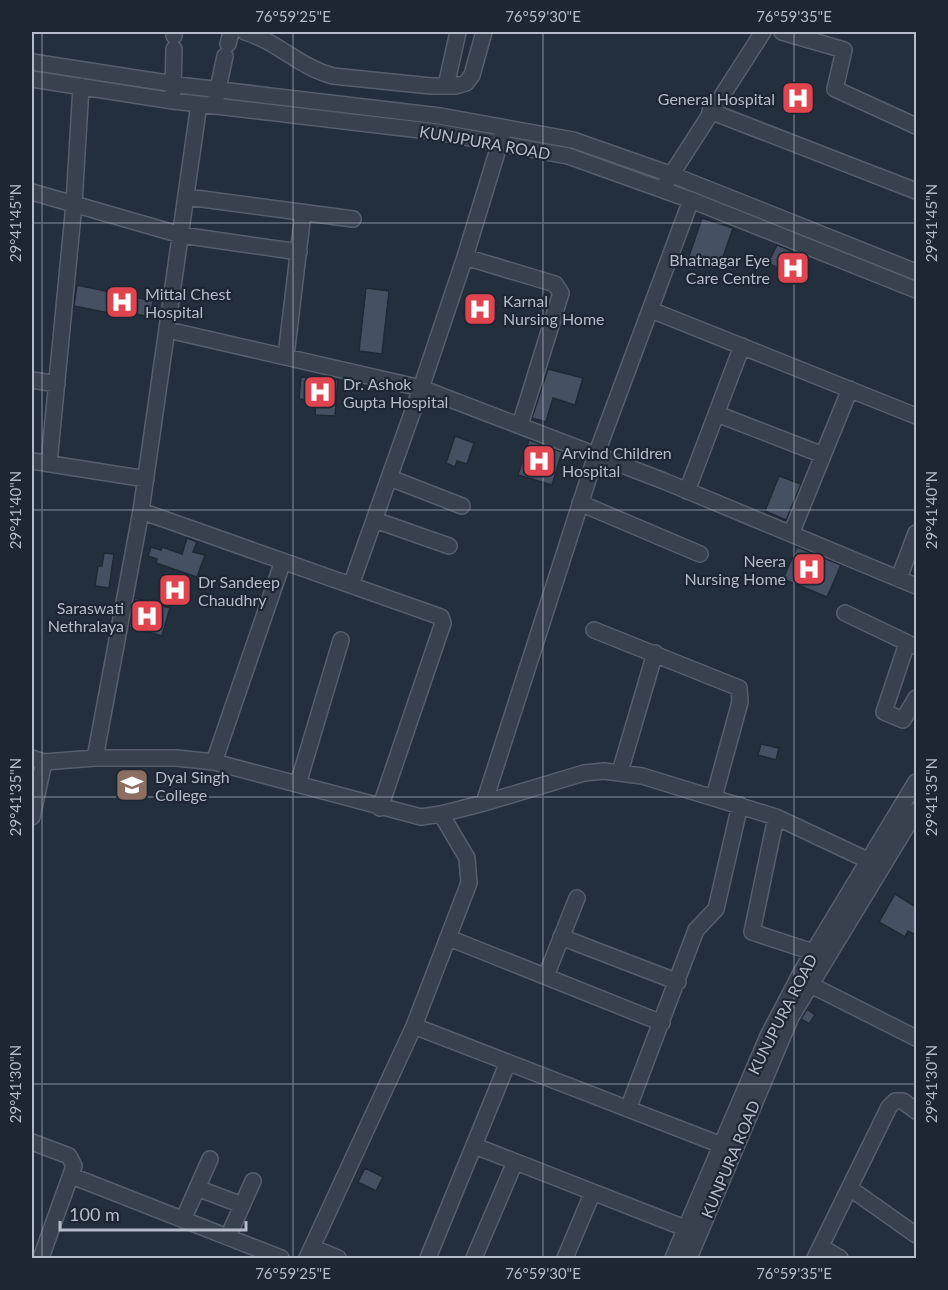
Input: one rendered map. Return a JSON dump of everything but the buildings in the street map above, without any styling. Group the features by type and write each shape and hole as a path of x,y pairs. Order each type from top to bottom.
{"street":[{"path":"245,32 266,38 297,62 333,76 446,87 466,83 472,75 484,32"},
{"path":"446,87 458,32"},
{"path":"662,189 710,111 763,32"},
{"path":"782,32 844,50 835,89 916,126"},
{"path":"172,101 174,39"},
{"path":"215,104 228,44"},
{"name":"KUNJPURA ROAD","path":"32,62 174,83 440,116 573,140 670,174 916,272"},
{"name":"KUNJPURA ROAD","path":"32,79 172,101 215,104 437,132 568,156 691,200 916,290"},
{"path":"49,464 74,204 81,86"},
{"path":"95,758 141,511 199,104"},
{"path":"710,111 916,191"},
{"path":"351,585 465,257 504,127"},
{"path":"32,192 181,235 299,252"},
{"path":"187,197 352,219"},
{"path":"483,803 596,455 691,200"},
{"path":"286,356 303,213"},
{"path":"465,257 555,284 560,288 561,293 520,425"},
{"path":"651,310 916,416"},
{"path":"168,330 421,388 687,491 916,586"},
{"path":"687,491 742,346"},
{"path":"32,380 57,384"},
{"path":"791,534 850,389"},
{"path":"717,414 823,455"},
{"path":"32,461 146,479"},
{"path":"390,478 462,506"},
{"path":"580,503 700,554"},
{"path":"141,511 441,617 442,623 380,808"},
{"path":"375,520 449,546"},
{"path":"898,578 916,533"},
{"path":"214,762 283,561"},
{"path":"845,614 912,645 884,712 903,720 916,698"},
{"path":"594,630 740,688 740,702 714,797"},
{"path":"298,784 341,640"},
{"path":"620,772 655,653"},
{"path":"32,817 38,760 176,758 214,762 380,808 421,816 441,814 483,803 584,773 620,772 714,797 776,817 875,864 804,982 916,1038"},
{"name":"KUNJPURA ROAD","path":"687,1255 692,1231 727,1148 768,1036 804,982 813,952 913,810 916,782"},
{"path":"628,1109 699,925 716,909 740,805"},
{"path":"338,1258 310,1253 414,1026 469,883 470,870 467,858 441,814"},
{"path":"776,817 752,932 813,952"},
{"path":"546,976 577,898"},
{"path":"561,937 678,982"},
{"path":"449,938 662,1023"},
{"path":"414,1026 727,1148"},
{"path":"428,1258 508,1062"},
{"path":"840,1258 818,1253 889,1107 895,1101 915,1105"},
{"path":"32,1142 69,1156 74,1166 41,1255"},
{"path":"475,1146 592,1194 692,1231"},
{"path":"183,1220 210,1160"},
{"path":"474,1258 515,1162"},
{"path":"72,1176 281,1258"},
{"path":"228,1237 253,1181"},
{"path":"197,1188 242,1205"},
{"path":"851,1189 916,1235"},
{"path":"565,1258 592,1194"}],"place":[{"name":"General Hospital","path":"798,98"},
{"name":"Bhatnagar Eye Care Centre","path":"793,268"},
{"name":"Mittal Chest Hospital","path":"122,302"},
{"name":"Karnal Nursing Home","path":"480,309"},
{"name":"Dr. Ashok Gupta Hospital","path":"320,392"},
{"name":"Arvind Children Hospital","path":"539,461"},
{"name":"Neera Nursing Home","path":"809,569"},
{"name":"Dr Sandeep Chaudhry","path":"175,590"},
{"name":"Saraswati Nethralaya","path":"147,616"},
{"name":"Dyal Singh College","path":"132,785"}]}
